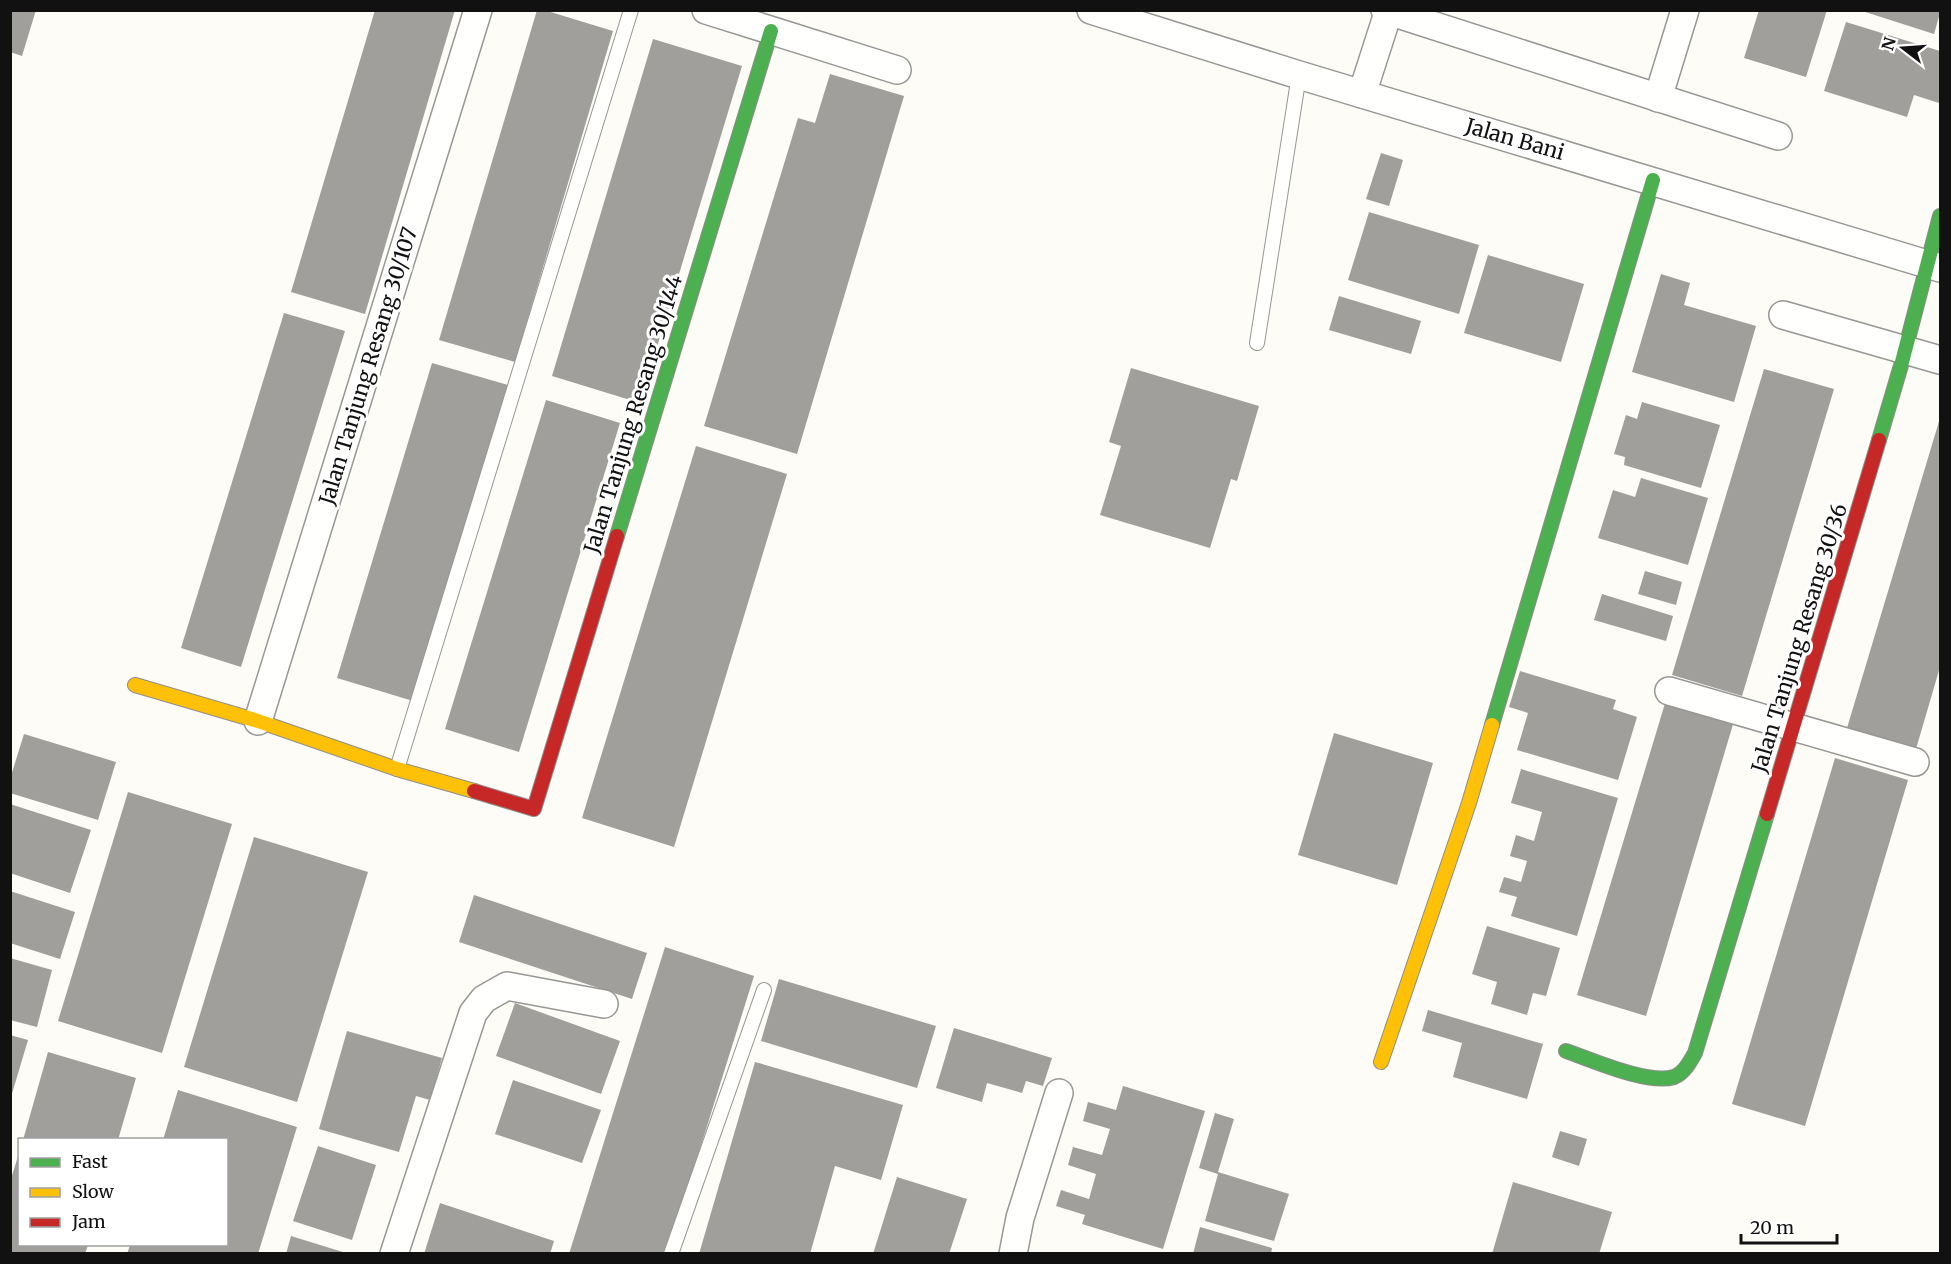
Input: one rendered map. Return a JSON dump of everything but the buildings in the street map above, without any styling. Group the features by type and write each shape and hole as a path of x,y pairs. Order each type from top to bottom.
{"street":[{"name":"Jalan Tanjung Resang 30/107","path":"258,721 478,10"},
{"path":"706,10 897,70"},
{"name":"Jalan Bani","path":"1091,10 1933,266"},
{"path":"1658,98 1684,10"},
{"path":"1362,94 1387,11 1778,136"},
{"name":"Jalan Tanjung Resang 30/144","path":"397,769 534,809 771,31"},
{"path":"1382,1062 1469,802 1653,180"},
{"name":"Jalan Tanjung Resang 30/36","path":"1566,1051 1651,1079 1673,1077 1686,1068 1695,1053 1795,727 1905,351 1933,266 1941,216"},
{"path":"1783,315 1941,360"},
{"path":"135,685 258,721 397,769"},
{"path":"1669,691 1915,762"},
{"path":"394,1254 473,1013 484,999 507,986 604,1004"},
{"path":"1013,1254 1020,1218 1059,1093"}],"lane":[{"path":"397,769 631,10"},
{"path":"1257,343 1299,75"},
{"path":"671,1254 764,990"}],"traffic: fast":[{"path":"617,536 771,31"},
{"path":"1492,725 1653,180"},
{"path":"1879,440 1940,216"},
{"path":"1566,1051 1650,1078 1674,1077 1684,1070 1695,1053 1767,814"}],"traffic: slow":[{"path":"135,685 258,721 397,769 474,791"},
{"path":"1381,1062 1469,803 1492,725"}],"traffic: jam":[{"path":"1767,814 1879,440"},
{"path":"474,791 534,809 617,536"}]}
